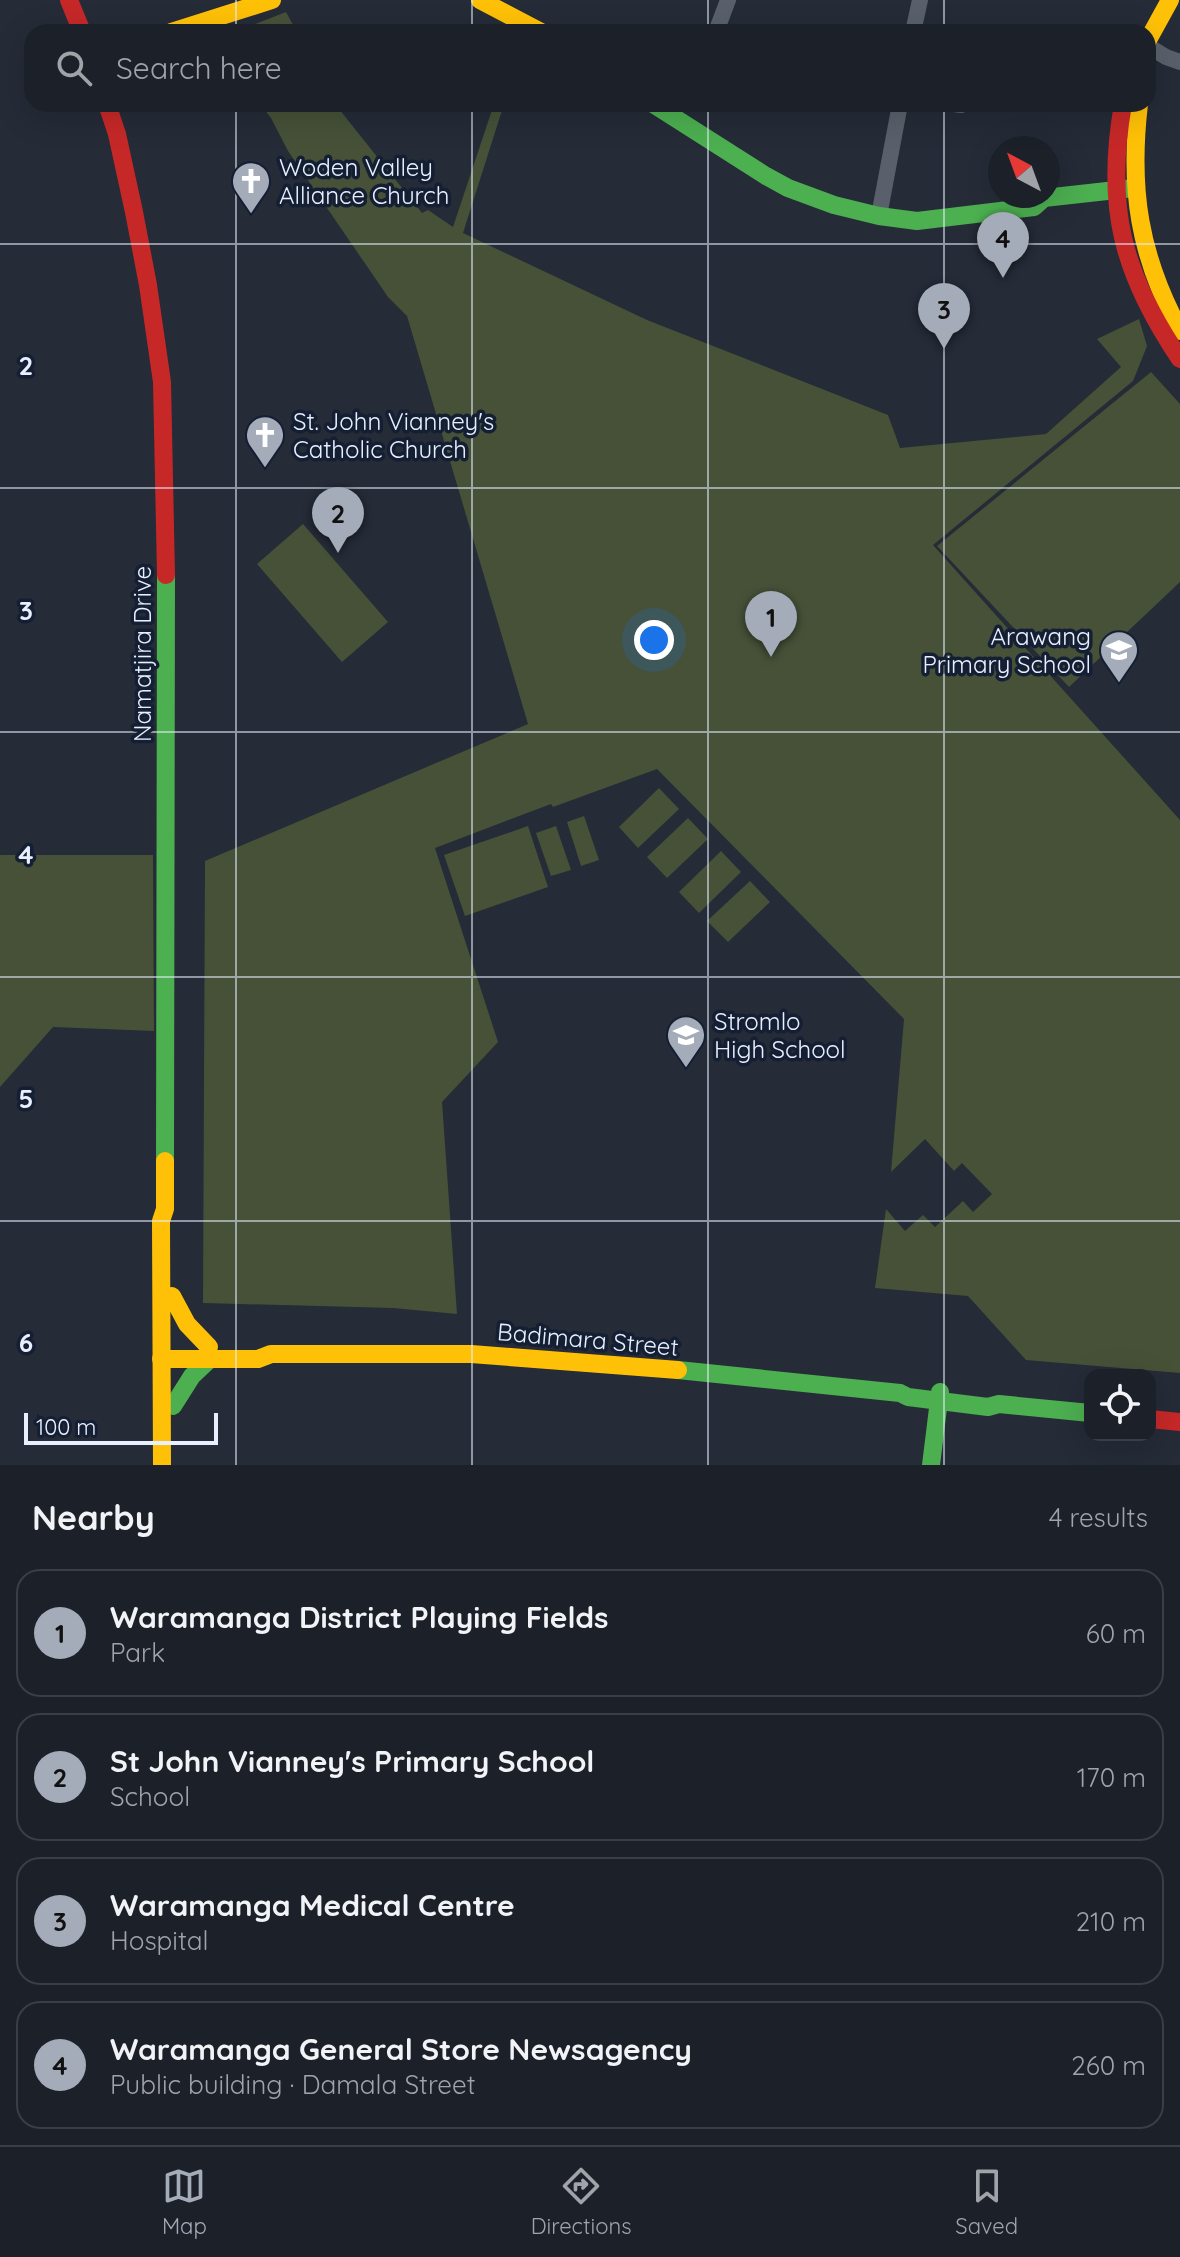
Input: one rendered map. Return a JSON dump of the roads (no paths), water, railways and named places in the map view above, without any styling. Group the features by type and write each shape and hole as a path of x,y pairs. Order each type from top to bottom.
{"main road":[{"path":"69,0 79,24"},
{"path":"202,24 272,0"},
{"path":"480,0 526,24"},
{"path":"1156,27 1170,0"},
{"name":"Namatjira Drive","path":"110,112 134,212 162,382 166,516 167,901 165,1209 161,1221 167,1352 173,1406 173,1465"},
{"path":"677,112 766,176 788,188 834,205 879,216 917,221 1034,207 1044,198 1115,198 1134,194"},
{"path":"1121,112 1116,138 1115,198 1129,262 1147,306 1175,333"},
{"path":"1138,112 1134,194 1139,228 1156,285 1175,333 1180,359"},
{"name":"Namatjira Drive","path":"162,1465 172,1296 171,1221 165,1209"},
{"path":"172,1296 187,1324 210,1353 173,1406"},
{"name":"Badimara Street","path":"167,1352 258,1359 271,1354 471,1354 757,1377 900,1393 908,1397 945,1397 988,1407 999,1404 1084,1412"},
{"path":"931,1465 945,1397"},
{"path":"940,1465 945,1397"},
{"path":"1156,1420 1180,1422"}],"street":[{"path":"719,24 728,0"},
{"path":"915,24 920,0"},
{"path":"1156,48 1180,62"},
{"path":"879,216 898,112"}],"place":[{"name":"Woden Valley Alliance Church","path":"251,215"},
{"name":"Waramanga General Store Newsagency","path":"1003,278"},
{"name":"Waramanga Medical Centre","path":"944,349"},
{"name":"St. John Vianney's Catholic Church","path":"265,469"},
{"name":"St John Vianney's Primary School","path":"338,553"},
{"name":"Waramanga District Playing Fields","path":"771,657"},
{"name":"Arawang Primary School","path":"1119,684"},
{"name":"Stromlo High School","path":"686,1069"}]}
